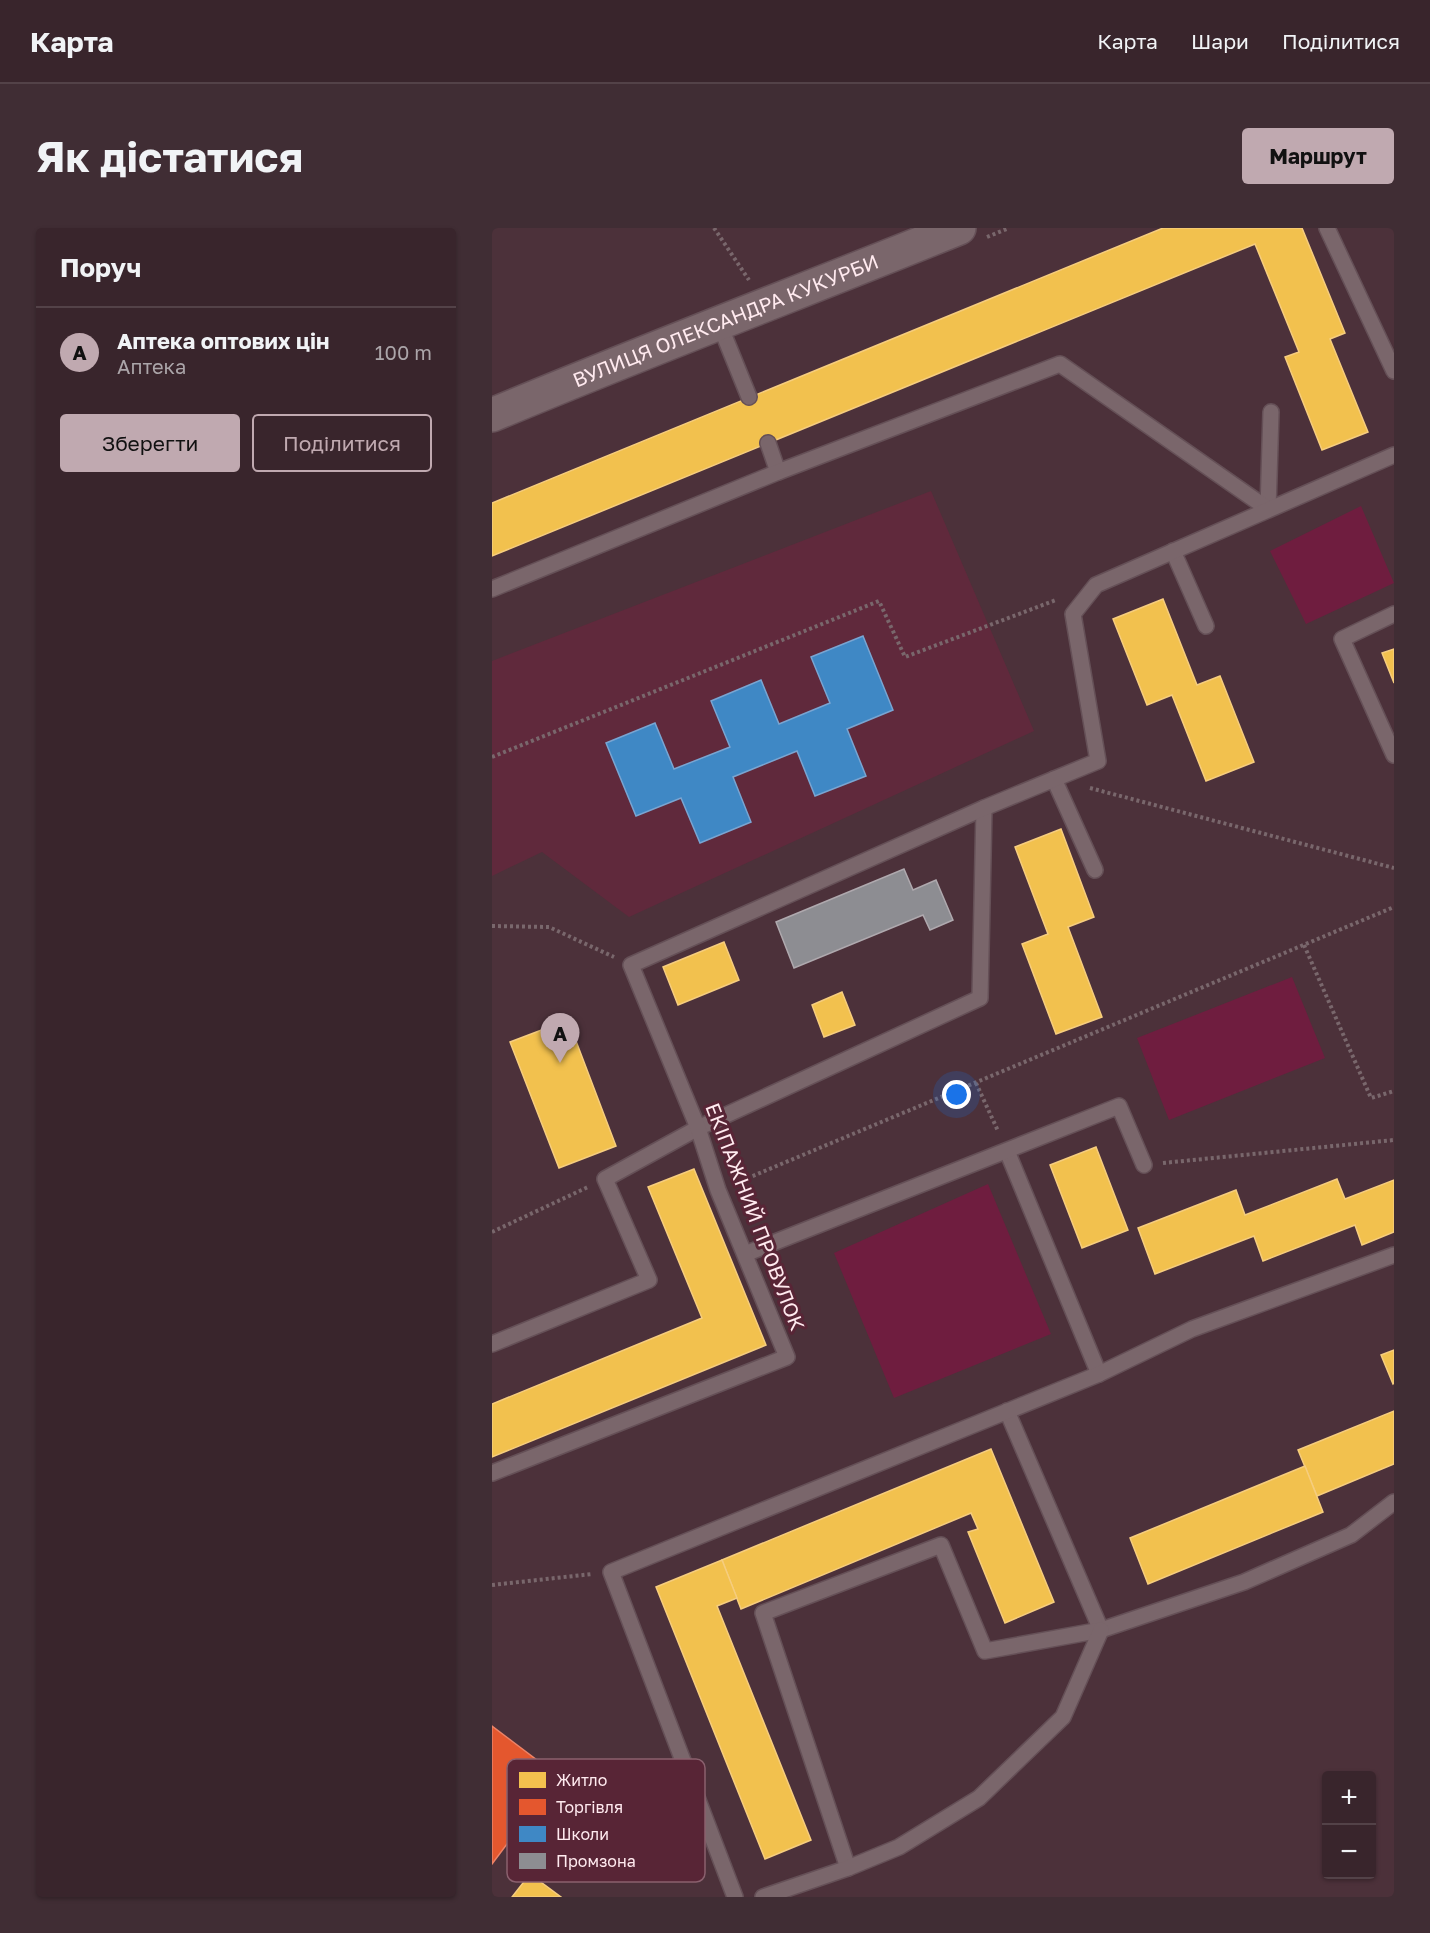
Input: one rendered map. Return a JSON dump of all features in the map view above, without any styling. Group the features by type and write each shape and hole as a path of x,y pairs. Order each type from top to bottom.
{"street":[{"name":"ВУЛИЦЯ ОЛЕКСАНДРА КУКУРБИ","path":"492,414 959,228"}],"lane":[{"path":"1327,228 1394,372"},
{"path":"719,323 749,397"},
{"path":"492,589 778,472 1060,364 1268,509"},
{"path":"1268,509 1271,412"},
{"path":"768,443 778,472"},
{"path":"631,965 984,808 1098,761 1073,614 1096,585 1394,455"},
{"path":"1173,551 1206,626"},
{"path":"1394,614 1342,639 1394,755"},
{"path":"1054,779 1095,870"},
{"path":"492,1344 649,1280 605,1179 698,1128 980,998 984,808"},
{"name":"ЕКІПАЖНИЙ ПРОВУЛОК","path":"492,1473 788,1357 718,1190 698,1128 631,965"},
{"path":"745,1254 1119,1106 1144,1165"},
{"path":"1007,1151 1099,1374"},
{"path":"682,1759 611,1572 1099,1374 1192,1329 1394,1255"},
{"path":"763,1897 848,1868 899,1847 979,1798 1062,1717 1101,1630 1008,1411"},
{"path":"848,1868 763,1612 941,1545 985,1651 1101,1630 1244,1582 1352,1535 1394,1502"},
{"path":"705,1818 735,1897"}],"path":[{"path":"714,228 764,307"},
{"path":"492,757 879,601 904,657 1096,585"},
{"path":"1054,779 1394,868"},
{"path":"718,1190 1394,907"},
{"path":"492,926 549,927 631,965"},
{"path":"1304,945 1371,1098 1394,1091"},
{"path":"976,1083 1007,1151"},
{"path":"1144,1165 1394,1140"},
{"path":"492,1232 605,1179"},
{"path":"492,1585 611,1572"}],"shaded area":[{"path":"931,491 1034,731 629,917 542,852 492,876 492,661"},
{"path":"1361,506 1394,583 1306,624 1270,551"},
{"path":"1292,977 1325,1058 1169,1120 1137,1038"},
{"path":"988,1184 1051,1334 894,1398 834,1253"}],"building: Житло":[{"path":"1163,228 1302,228 1345,333 1330,339 1368,432 1322,450 1285,357 1299,352 1255,244 492,556 492,503"},
{"path":"1163,599 1197,685 1220,676 1254,762 1206,781 1172,695 1147,705 1113,619"},
{"path":"1394,649 1394,683 1382,653"},
{"path":"1061,829 1094,917 1068,927 1102,1017 1056,1034 1022,944 1048,934 1015,847"},
{"path":"724,942 739,980 678,1005 663,967"},
{"path":"842,992 855,1025 824,1037 812,1005"},
{"path":"568,1020 616,1146 559,1168 510,1042"},
{"path":"1096,1147 1128,1230 1082,1248 1050,1165"},
{"path":"694,1169 766,1345 492,1457 492,1404 702,1318 648,1187"},
{"path":"1337,1179 1345,1199 1394,1180 1394,1232 1362,1245 1355,1225 1263,1261 1254,1236 1155,1274 1138,1228 1236,1190 1245,1215"},
{"path":"1394,1350 1394,1383 1393,1384 1381,1355"},
{"path":"1394,1411 1394,1464 1317,1496 1298,1450"},
{"path":"991,1449 1054,1602 1005,1623 968,1532 978,1529 971,1513 741,1609 722,1560"},
{"path":"1305,1466 1323,1512 1148,1584 1130,1538"},
{"path":"722,1560 737,1598 717,1606 811,1840 765,1859 656,1587"},
{"path":"524,1882 541,1882 561,1897 512,1897"}],"building: Торгівля":[{"path":"492,1726 536,1759 507,1759 507,1844 492,1864"}],"building: Школи":[{"path":"863,636 893,710 847,729 866,776 815,796 797,751 733,777 751,822 700,843 681,798 636,816 606,743 655,723 674,769 730,747 711,701 761,680 779,724 830,703 811,657"}],"building: Промзона":[{"path":"904,869 913,890 936,880 953,920 930,930 923,915 794,968 776,922"}],"place":[{"name":"Аптека оптових цін","path":"560,1063"}]}
